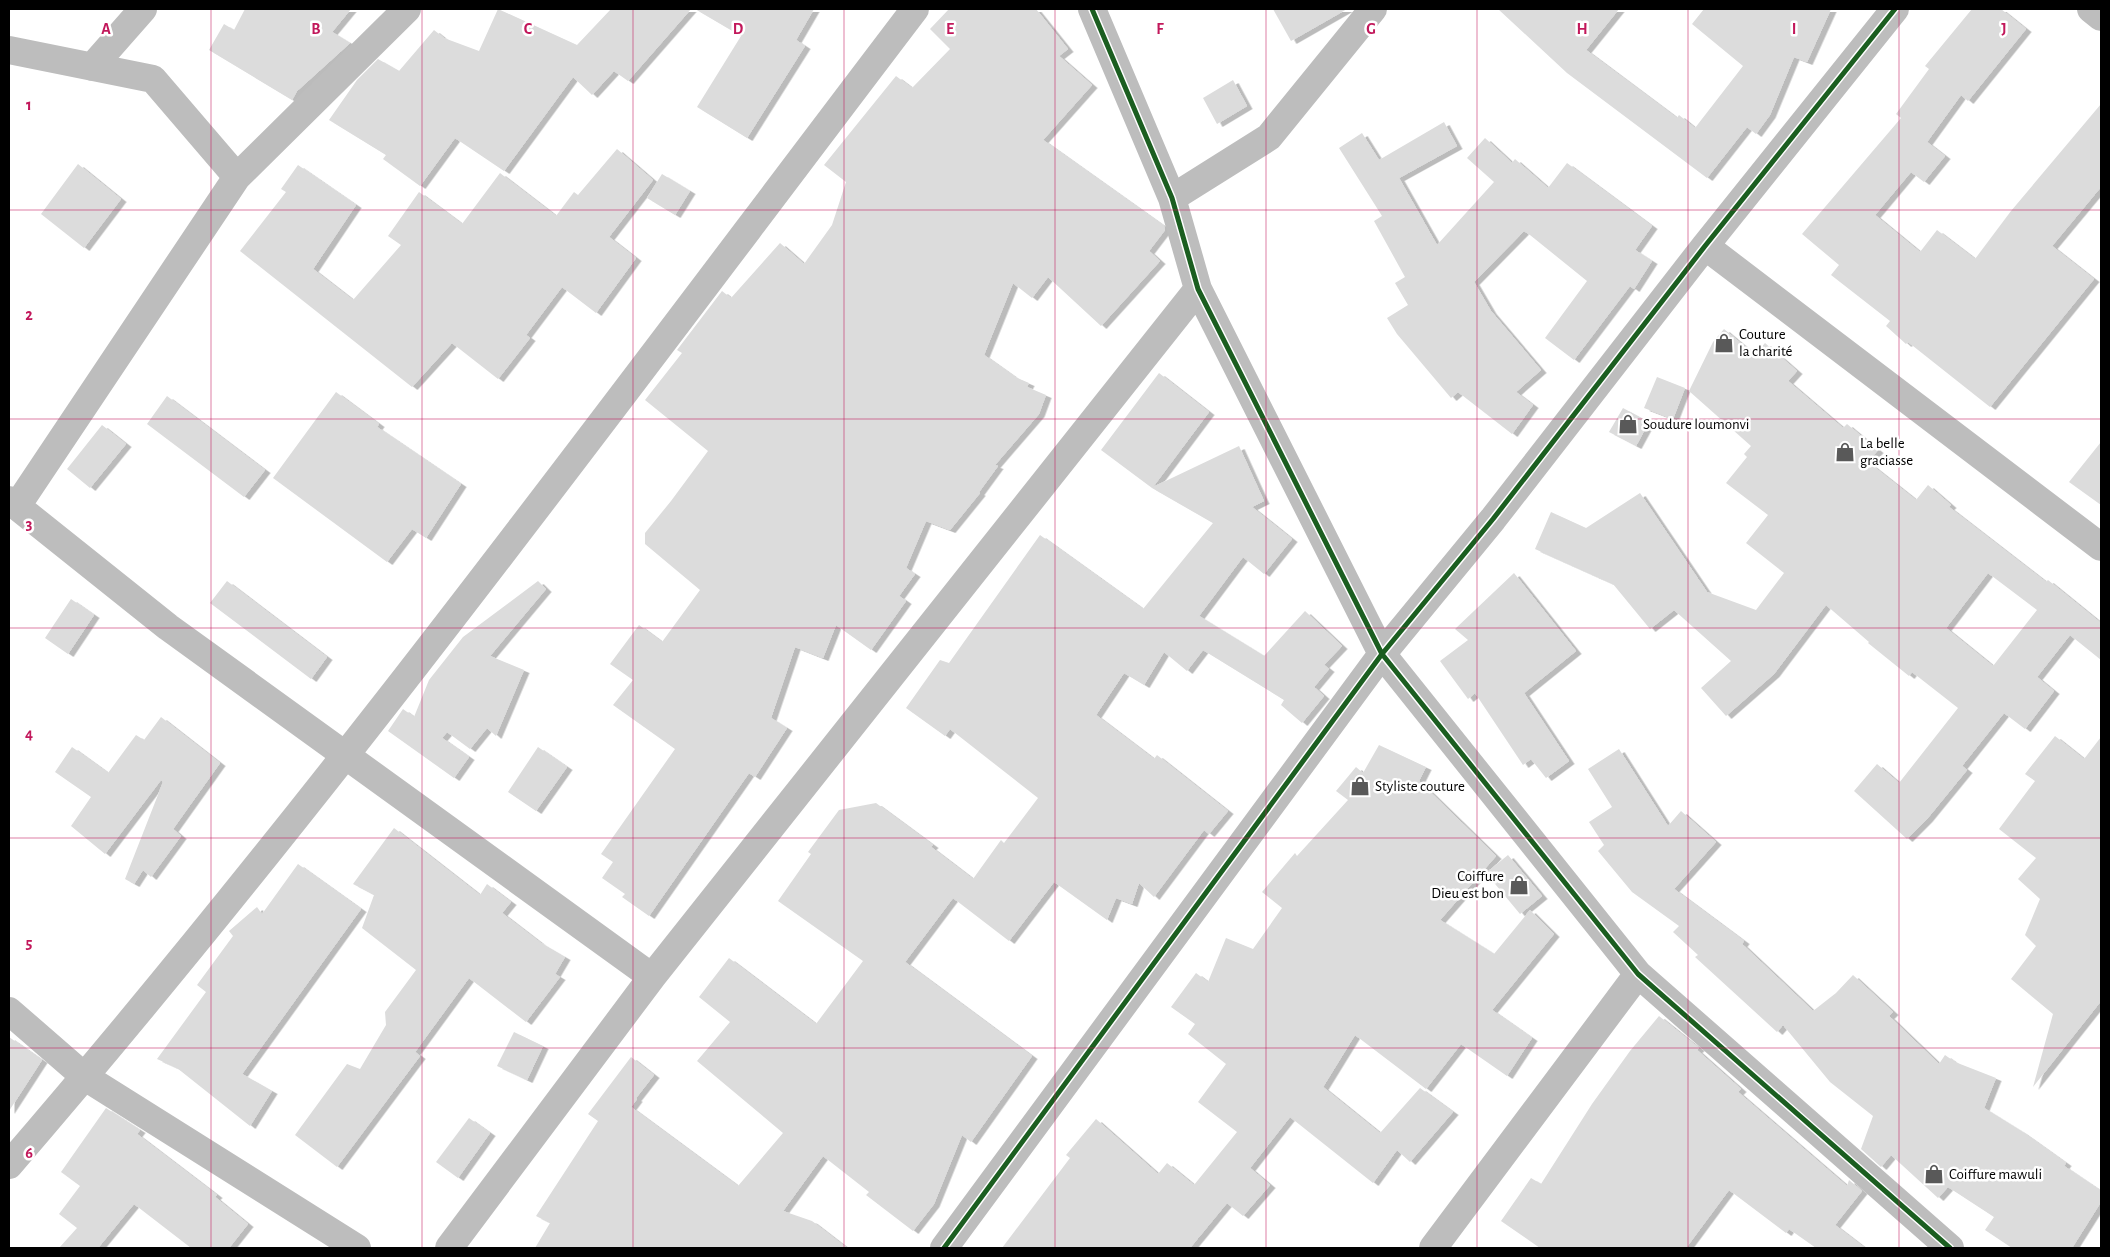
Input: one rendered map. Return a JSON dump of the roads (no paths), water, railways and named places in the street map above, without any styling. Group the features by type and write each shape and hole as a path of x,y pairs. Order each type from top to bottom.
{"street":[{"path":"92,67 143,9"},
{"path":"407,9 237,177 13,503 153,616 652,977"},
{"path":"9,1165 85,1077 346,757 915,9"},
{"path":"1092,9 1172,198 1198,289 1382,654 1638,974 1945,1247"},
{"path":"1172,198 1269,137 1373,9"},
{"path":"944,1248 1382,654 1493,519 1705,246 1895,9"},
{"path":"2091,9 2101,17"},
{"path":"9,50 153,80 237,177"},
{"path":"1705,246 2101,547"},
{"path":"450,1248 652,977 1198,289"},
{"path":"1433,1248 1638,974"},
{"path":"9,1011 85,1077 357,1248"}],"place":[{"name":"Couture la charité","path":"1724,343"},
{"name":"Soudure loumonvi","path":"1628,424"},
{"name":"La belle graciasse","path":"1845,452"},
{"name":"Styliste couture","path":"1360,786"},
{"name":"Coiffure Dieu est bon","path":"1519,885"},
{"name":"Coiffure mawuli","path":"1934,1174"}]}
